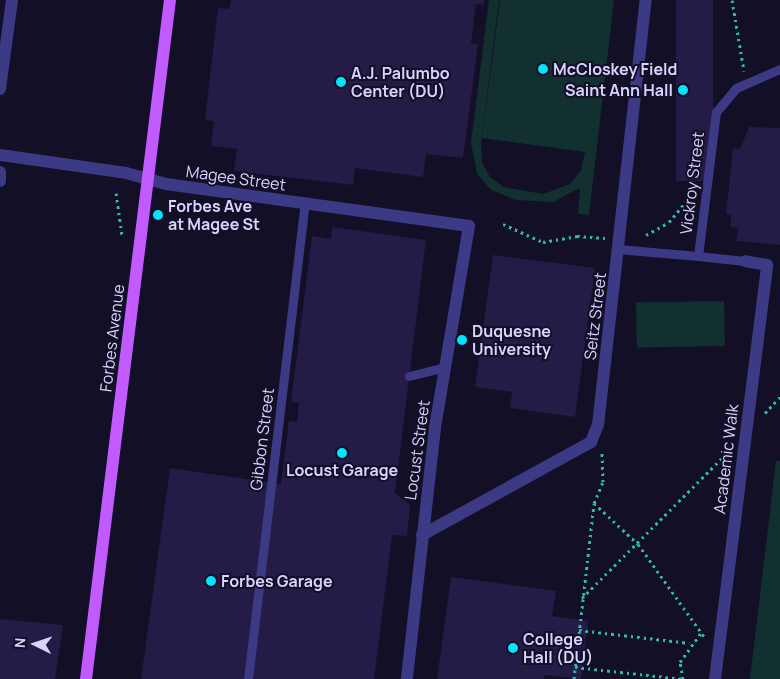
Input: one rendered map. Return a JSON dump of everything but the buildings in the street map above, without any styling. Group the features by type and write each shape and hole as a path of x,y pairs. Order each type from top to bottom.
{"main road":[{"name":"Forbes Avenue","path":"86,679 170,0"}],"street":[{"path":"0,89 12,0"},
{"name":"Seitz Street","path":"422,535 591,442 598,424 646,0"},
{"name":"Magee Street","path":"0,155 305,203 469,226"},
{"path":"0,172 0,182"},
{"name":"Locust Street","path":"408,679 422,535 446,367 469,226"},
{"name":"Academic Walk","path":"715,679 767,265 745,261"}],"lane":[{"name":"Vickroy Street","path":"617,249 698,256 716,112 736,88 780,69"},
{"name":"Gibbon Street","path":"248,679 305,203"},
{"path":"698,256 745,261"},
{"path":"409,376 446,367"}],"path":[{"path":"732,0 745,76"},
{"path":"646,234 669,222 694,191"},
{"path":"116,193 122,235"},
{"path":"502,224 543,242 577,236 599,238"},
{"path":"582,598 638,544 746,433"},
{"path":"574,679 594,503 603,482 605,454 599,447"},
{"path":"594,503 638,544 718,657"},
{"path":"579,630 689,644"},
{"path":"575,667 683,679 680,662 689,644 701,633"}],"green space":[{"name":"McCloskey Field","path":"489,0 499,0 481,144 482,162 490,177 504,187 543,194 570,184 581,170 585,152 482,138 500,0 614,0 589,215 578,214 580,188 553,202 516,200 491,190 477,174 471,143"},
{"path":"724,301 725,346 637,348 636,303"},
{"path":"776,461 780,461 780,679 750,679"}],"place":[{"name":"McCloskey Field","path":"543,69"},
{"name":"A.J. Palumbo Center (DU)","path":"341,82"},
{"name":"Saint Ann Hall","path":"683,90"},
{"name":"Forbes Ave at Magee St","path":"158,215"},
{"name":"Duquesne University","path":"462,340"},
{"name":"Locust Garage","path":"342,453"},
{"name":"Forbes Garage","path":"211,581"},
{"name":"College Hall (DU)","path":"513,648"}]}
